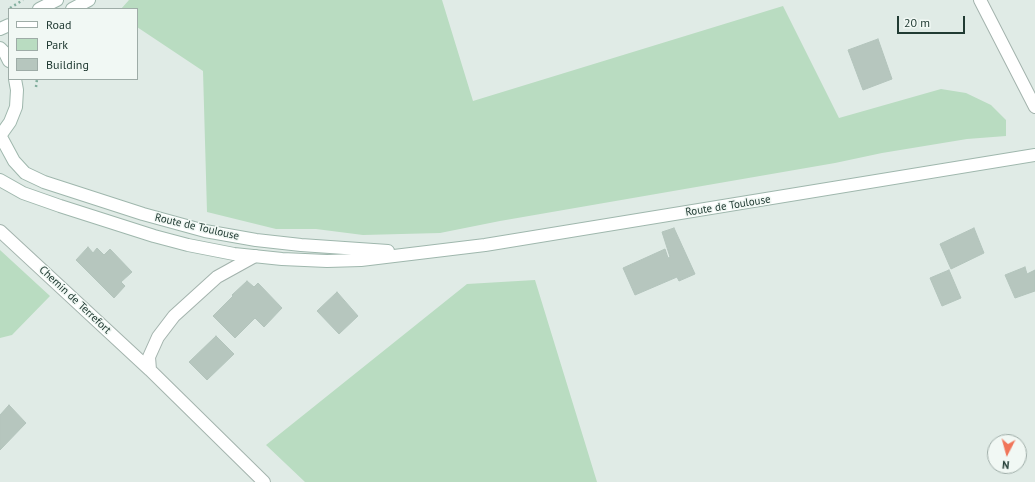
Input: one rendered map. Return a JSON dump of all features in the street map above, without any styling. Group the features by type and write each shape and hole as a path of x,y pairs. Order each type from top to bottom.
{"main road":[{"path":"41,8 58,0"},
{"path":"74,8 89,0"},
{"path":"980,0 1035,107"},
{"path":"0,48 8,59"},
{"path":"0,136 10,122 16,106 17,83"},
{"name":"Route de Toulouse","path":"0,136 14,161 25,173 44,182 143,214 206,231 256,240 308,246 421,253"},
{"name":"Route de Toulouse","path":"0,180 23,193 60,206 154,236 188,245 255,256 327,261 361,260 500,242 1035,155"},
{"name":"Chemin de Terrefort","path":"0,231 150,370 264,482"},
{"path":"150,370 149,357 158,337 174,316 217,277 255,256"}],"path":[{"path":"9,8 23,0"},
{"path":"4,11 8,9"}],"green space":[{"path":"129,0 442,0 473,101 783,6 839,118 941,89 966,93 991,105 1006,120 1006,136 967,139 882,153 835,163 500,221 440,233 363,235 316,229 276,229 207,212 203,71 138,28 138,8 122,8"},
{"path":"0,250 50,296 12,335 0,338"},
{"path":"535,280 597,482 305,482 266,445 467,284"}],"building":[{"path":"878,39 892,79 863,90 848,50"},
{"path":"674,228 695,274 679,281 677,277 635,295 623,268 665,249 668,258 670,257 662,232"},
{"path":"974,228 984,253 951,269 940,244"},
{"path":"88,247 93,253 97,248 104,255 110,249 132,272 121,282 125,286 114,298 76,260"},
{"path":"1025,267 1027,274 1035,270 1035,291 1015,298 1005,275"},
{"path":"949,270 961,298 942,306 930,278"},
{"path":"247,281 254,287 258,283 282,308 264,327 255,318 235,338 213,316"},
{"path":"337,292 358,316 339,334 317,311"},
{"path":"216,336 234,354 207,380 189,362"},
{"path":"9,405 26,423 0,450 0,415"}]}
